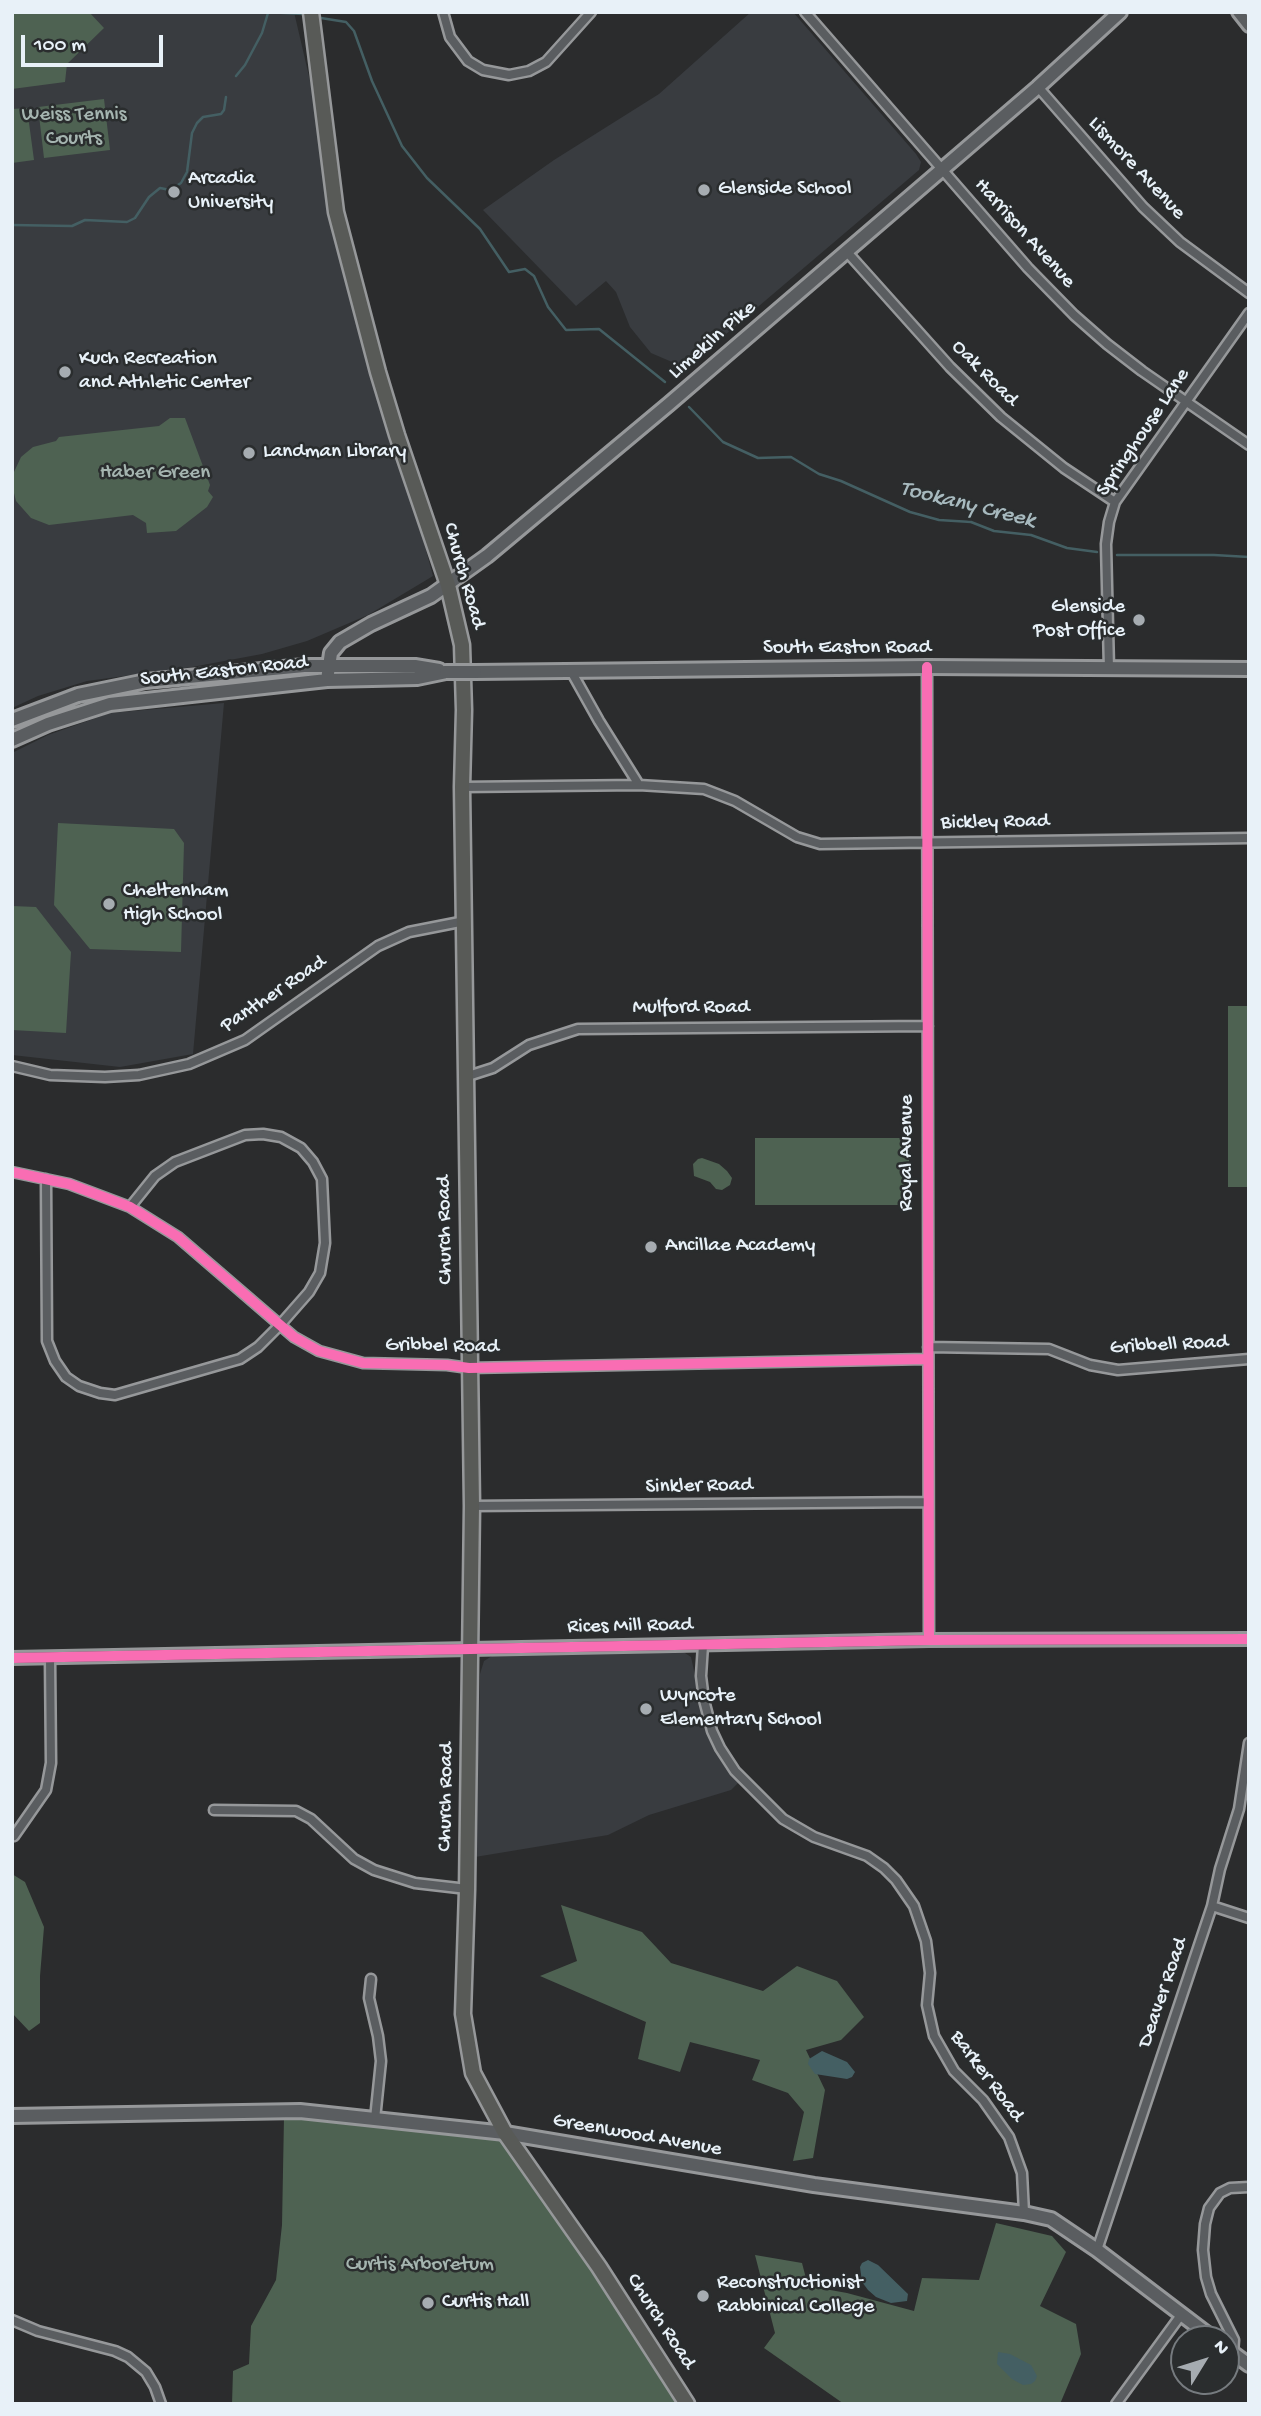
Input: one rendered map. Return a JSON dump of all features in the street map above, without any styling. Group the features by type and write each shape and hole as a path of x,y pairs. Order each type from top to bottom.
{"main road":[{"name":"Church Road","path":"311,12 336,212 388,408 448,585 461,645 464,710 462,787 471,1506 463,2014 473,2073 505,2133 598,2267 687,2404"},
{"name":"Limekiln Pike","path":"328,666 331,653 350,636 448,585 487,556 943,169 1120,12"},
{"name":"South Easton Road","path":"12,720 67,698 117,686 304,666 415,666 446,672 927,667 1249,669"},
{"path":"327,680 328,666"},
{"name":"South Easton Road","path":"12,740 48,724 110,704 327,680 417,678 446,672"},
{"name":"Greenwood Avenue","path":"12,2116 300,2111 505,2133 814,2185 1024,2213 1051,2220 1097,2250 1195,2325"}],"street":[{"path":"443,12 450,37 468,61 483,70 509,75 529,71 546,62 591,12"},
{"name":"Harrison Avenue","path":"805,12 1028,268 1065,306 1107,344 1185,402 1249,444"},
{"path":"1238,12 1249,26"},
{"name":"Lismore Avenue","path":"1038,87 1143,207 1181,242 1249,293"},
{"name":"Oak Road","path":"847,251 950,367 992,408 1055,461 1115,502"},
{"name":"Springhouse Lane","path":"1109,669 1106,544 1115,502 1249,313"},
{"name":"Royal Avenue","path":"927,667 929,1640"},
{"path":"571,671 639,785"},
{"name":"Bickley Road","path":"462,787 639,785 693,788 735,800 789,833 812,842 1249,838"},
{"name":"Panther Road","path":"12,1066 50,1075 75,1077 139,1075 199,1060 244,1040 362,955 395,938 424,928 465,921"},
{"name":"Mulford Road","path":"465,1077 492,1068 529,1045 587,1028 928,1026"},
{"path":"46,1179 47,1341 60,1369 73,1383 100,1393 115,1395 230,1364 258,1347 309,1292 320,1273 324,1253 323,1184 315,1166 301,1148 287,1140 256,1134 237,1138 170,1166 145,1186 130,1207"},
{"name":"Gribbel Road","path":"12,1172 69,1184 130,1207 178,1237 295,1337 319,1351 347,1360 377,1365 447,1365 469,1368 927,1359"},
{"name":"Gribbell Road","path":"928,1347 1049,1349 1090,1365 1118,1370 1249,1359"},
{"name":"Sinkler Road","path":"471,1506 927,1502"},
{"name":"Rices Mill Road","path":"12,1658 470,1647 929,1640 1249,1639"},
{"name":"Barker Road","path":"703,1645 701,1676 705,1706 720,1748 735,1771 776,1814 814,1837 867,1856 889,1872 911,1900 920,1918 926,1941 930,1973 927,2005 934,2036 954,2071 983,2100 1009,2137 1022,2173 1024,2213"},
{"path":"14,1836 46,1790 51,1763 50,1658"},
{"name":"Deaver Road","path":"1097,2250 1212,1906 1220,1869 1239,1809 1249,1743"},
{"path":"214,1810 296,1811 311,1819 354,1859 374,1870 415,1883 467,1889"},
{"path":"1212,1906 1249,1918"},
{"path":"371,1979 369,1998 381,2061 375,2119"},
{"path":"1226,2325 1206,2277 1203,2250 1205,2224 1209,2208 1220,2193 1230,2188 1249,2187"},
{"path":"1116,2404 1181,2315"},
{"path":"12,2320 121,2353 146,2372 155,2386 161,2404"}],"shaded area":[{"name":"Arcadia University","path":"12,12 294,12 378,372 433,576 368,615 307,641 262,654 192,667 87,681 38,696 12,708"},
{"name":"Glenside School","path":"751,12 793,12 921,162 919,170 686,368 651,353 630,327 616,292 606,281 576,306 483,210 554,160 659,94"},
{"name":"Cheltenham High School","path":"224,703 193,1054 120,1067 12,1055 12,753 48,735 110,713"},
{"path":"682,1651 691,1657 706,1725 726,1769 739,1782 731,1790 649,1815 608,1835 475,1857 480,1674 484,1661 492,1656"}],"green space":[{"path":"12,12 89,12 104,28 67,64 65,82 12,89"},
{"name":"Weiss Tennis Courts","path":"104,99 110,150 44,158 38,107"},
{"name":"Weiss Tennis Courts","path":"27,108 34,160 12,163 12,109"},
{"name":"Haber Green","path":"170,418 185,418 210,485 208,491 213,497 207,507 176,531 147,533 146,523 133,515 49,525 31,518 16,501 12,485 14,472 21,457 33,447 56,441 59,437 159,426"},
{"path":"58,823 174,829 184,843 181,952 90,949 54,905"},
{"path":"12,906 36,907 71,952 66,1033 12,1030"},
{"path":"1228,1006 1249,1006 1249,1187 1228,1187"},
{"path":"755,1138 909,1138 909,1205 755,1205"},
{"path":"702,1158 719,1164 727,1171 732,1178 730,1185 722,1190 716,1189 710,1182 694,1176 693,1164"},
{"path":"12,1874 25,1882 44,1927 40,2023 29,2031 12,2013"},
{"path":"561,1905 642,1932 671,1963 763,1991 797,1966 837,1981 864,2017 841,2040 806,2050 825,2090 813,2158 793,2161 804,2112 788,2093 752,2080 760,2060 690,2042 680,2072 638,2059 646,2022 540,1976 577,1961"},
{"name":"Curtis Arboretum","path":"284,2117 495,2138 503,2144 597,2279 679,2404 232,2404 233,2371 249,2364 251,2326 276,2280 282,2225"},
{"path":"996,2223 1052,2236 1066,2252 1040,2306 1076,2324 1081,2354 1060,2404 844,2404 764,2348 775,2333 755,2255 802,2263 808,2286 847,2293 914,2311 922,2278 979,2280"}],"water":[{"path":"822,2051 847,2062 855,2072 852,2077 847,2079 815,2074 808,2064 809,2059"},
{"path":"868,2260 878,2265 908,2294 907,2301 891,2303 876,2297 868,2290 862,2282 860,2267"},
{"path":"998,2352 1010,2354 1031,2365 1037,2376 1035,2381 1023,2385 1012,2379 997,2364"}],"waterway":[{"name":"Tookany Creek","path":"267,12 303,14"},
{"path":"236,76 262,33 268,13"},
{"name":"Tookany Creek","path":"321,18 346,22 354,31 372,81 402,146 427,178 480,229 509,272 525,269 534,276 548,307 566,330 599,329 665,382"},
{"path":"12,225 72,226 85,220 127,222 135,218 149,197 160,188 170,190 181,183 187,172 192,133 197,123 203,117 221,114 226,97"},
{"name":"Tookany Creek","path":"689,407 723,442 758,458 791,457 819,474 910,512 939,520 971,522 994,531 1031,535 1067,548 1097,552"},
{"name":"Tookany Creek","path":"1117,555 1249,557"}],"cycle path":[{"path":"927,667 929,1640"},
{"path":"12,1172 69,1184 130,1207 178,1237 294,1337 319,1351 363,1363 469,1368 927,1359"},
{"path":"12,1658 929,1640 1249,1639"}],"place":[{"name":"Glenside School","path":"704,190"},
{"name":"Arcadia University","path":"174,192"},
{"name":"Kuch Recreation and Athletic Center","path":"65,372"},
{"name":"Landman Library","path":"249,453"},
{"name":"Glenside Post Office","path":"1139,620"},
{"name":"Cheltenham High School","path":"109,904"},
{"name":"Ancillae Academy","path":"651,1247"},
{"name":"Wyncote Elementary School","path":"646,1709"},
{"name":"Reconstructionist Rabbinical College","path":"703,2296"},
{"name":"Curtis Hall","path":"428,2303"}]}
